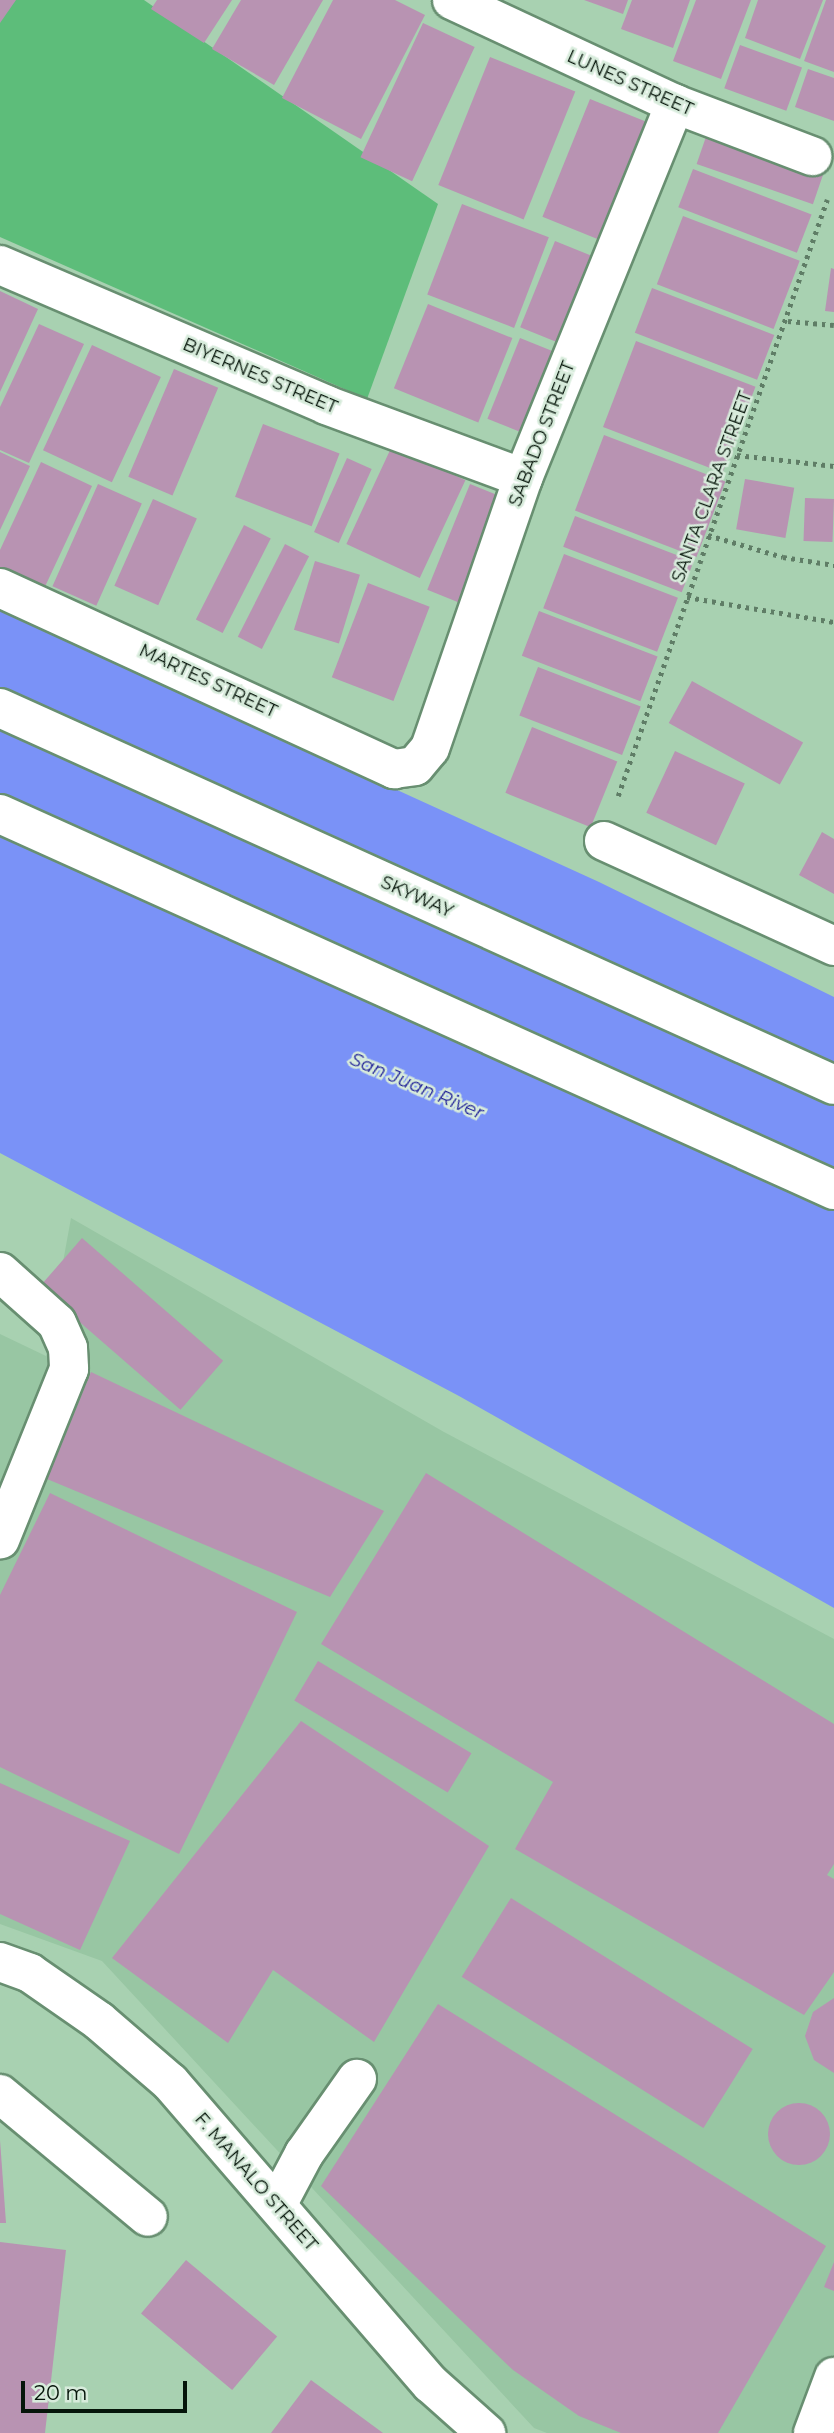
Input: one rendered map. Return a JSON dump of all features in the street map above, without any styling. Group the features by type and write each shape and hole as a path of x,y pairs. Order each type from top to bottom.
{"main road":[{"name":"LUNES STREET","path":"452,0 675,104 812,156"},
{"name":"SABADO STREET","path":"415,766 430,748 523,478 675,104"},
{"name":"BIYERNES STREET","path":"0,265 326,405 523,478"},
{"name":"MARTES STREET","path":"0,588 141,649 394,769 415,766"},
{"name":"SKYWAY","path":"0,708 834,1085"},
{"path":"0,814 834,1190"},
{"path":"604,841 834,946"},
{"path":"0,1272 57,1323 68,1348 69,1369 0,1540"},
{"name":"F. MANALO STREET","path":"0,1962 30,1973 99,2021 170,2082 431,2384 486,2433"},
{"path":"277,2205 304,2154 357,2079"},
{"path":"0,2094 148,2217"},
{"path":"813,2433 834,2377"}],"path":[{"name":"SANTA CLARA STREET","path":"615,804 737,454 788,321 830,192"},
{"path":"788,321 834,325"},
{"path":"737,454 834,466"},
{"path":"708,536 783,557 834,565"},
{"path":"687,597 834,622"}],"shaded area":[{"path":"71,1218 444,1432 834,1639 834,2433 547,2433 534,2428 102,1961 0,1924 0,1334 46,1356"}],"green space":[{"path":"0,0 144,0 438,204 367,399 0,237"}],"water":[{"name":"San Juan River","path":"0,609 599,882 834,997 834,1608 459,1396 0,1153"}],"building":[{"path":"0,0 16,0 0,23"},
{"path":"157,0 232,0 204,43 151,9"},
{"path":"241,0 323,0 274,85 212,49"},
{"path":"333,0 395,0 425,15 361,139 282,98"},
{"path":"584,0 628,0 623,14"},
{"path":"632,0 690,0 673,48 621,29"},
{"path":"696,0 751,0 721,79 673,61"},
{"path":"758,0 823,0 800,59 745,38"},
{"path":"826,0 834,0 834,72 804,61"},
{"path":"423,23 475,47 412,181 360,157"},
{"path":"740,45 802,68 786,111 724,88"},
{"path":"490,57 575,91 524,219 438,185"},
{"path":"808,69 834,78 834,121 795,107"},
{"path":"590,99 659,127 611,244 542,217"},
{"path":"708,131 824,171 813,204 697,164"},
{"path":"693,169 812,215 797,253 678,207"},
{"path":"462,204 549,237 514,328 427,295"},
{"path":"683,216 800,261 774,329 657,284"},
{"path":"555,241 605,261 570,347 520,327"},
{"path":"831,268 834,269 834,312 825,311"},
{"path":"652,288 774,335 757,380 635,333"},
{"path":"0,291 38,309 0,392"},
{"path":"428,304 512,338 478,422 394,388"},
{"path":"39,324 84,344 29,463 0,450 0,407"},
{"path":"520,338 571,359 538,439 487,419"},
{"path":"636,341 755,387 723,473 603,427"},
{"path":"92,345 161,377 112,482 43,450"},
{"path":"174,369 218,388 172,495 128,477"},
{"path":"263,424 340,453 312,526 235,497"},
{"path":"604,435 725,482 696,557 575,511"},
{"path":"392,446 465,480 420,578 346,544"},
{"path":"0,452 30,466 0,530"},
{"path":"347,458 372,469 339,543 314,532"},
{"path":"41,462 92,486 42,593 0,575 0,550"},
{"path":"745,479 794,488 785,538 736,529"},
{"path":"98,484 142,504 96,606 52,586"},
{"path":"470,484 509,500 466,605 427,590"},
{"path":"805,498 834,499 832,542 803,541"},
{"path":"153,499 197,519 158,605 114,586"},
{"path":"575,516 694,562 682,592 563,547"},
{"path":"244,525 271,539 223,633 196,619"},
{"path":"285,544 309,556 262,649 238,637"},
{"path":"564,554 678,598 657,652 543,608"},
{"path":"315,561 360,575 339,644 294,630"},
{"path":"368,583 430,607 393,701 332,677"},
{"path":"539,611 658,657 640,701 522,656"},
{"path":"538,667 641,706 622,755 519,716"},
{"path":"692,681 803,743 780,785 669,723"},
{"path":"532,727 617,761 591,827 505,793"},
{"path":"675,751 745,784 716,845 646,813"},
{"path":"822,832 834,839 834,894 799,875"},
{"path":"82,1238 223,1361 180,1410 39,1287"},
{"path":"91,1372 384,1511 330,1597 47,1479"},
{"path":"426,1473 834,1724 834,1864 827,1875 834,1879 834,1972 804,2015 515,1849 553,1782 321,1644"},
{"path":"50,1493 297,1612 179,1854 0,1767 0,1595"},
{"path":"318,1661 471,1753 448,1793 294,1700"},
{"path":"301,1721 489,1846 374,2042 273,1970 228,2043 112,1958"},
{"path":"0,1783 130,1841 80,1950 0,1914"},
{"path":"511,1898 753,2049 703,2128 462,1977"},
{"path":"834,1998 834,2073 814,2060 805,2036 813,2012"},
{"path":"438,2004 826,2246 718,2433 621,2433 579,2416 513,2370 321,2186"},
{"path":"799,2103 811,2105 821,2112 828,2122 828,2146 821,2156 811,2163 799,2165 787,2163 777,2156 770,2146 768,2134 770,2122 777,2112 787,2105"},
{"path":"0,2140 6,2223 0,2223"},
{"path":"0,2242 66,2250 45,2433 0,2433"},
{"path":"186,2260 277,2336 232,2390 141,2314"},
{"path":"834,2262 834,2291 824,2287"},
{"path":"311,2380 383,2433 271,2433"}]}
